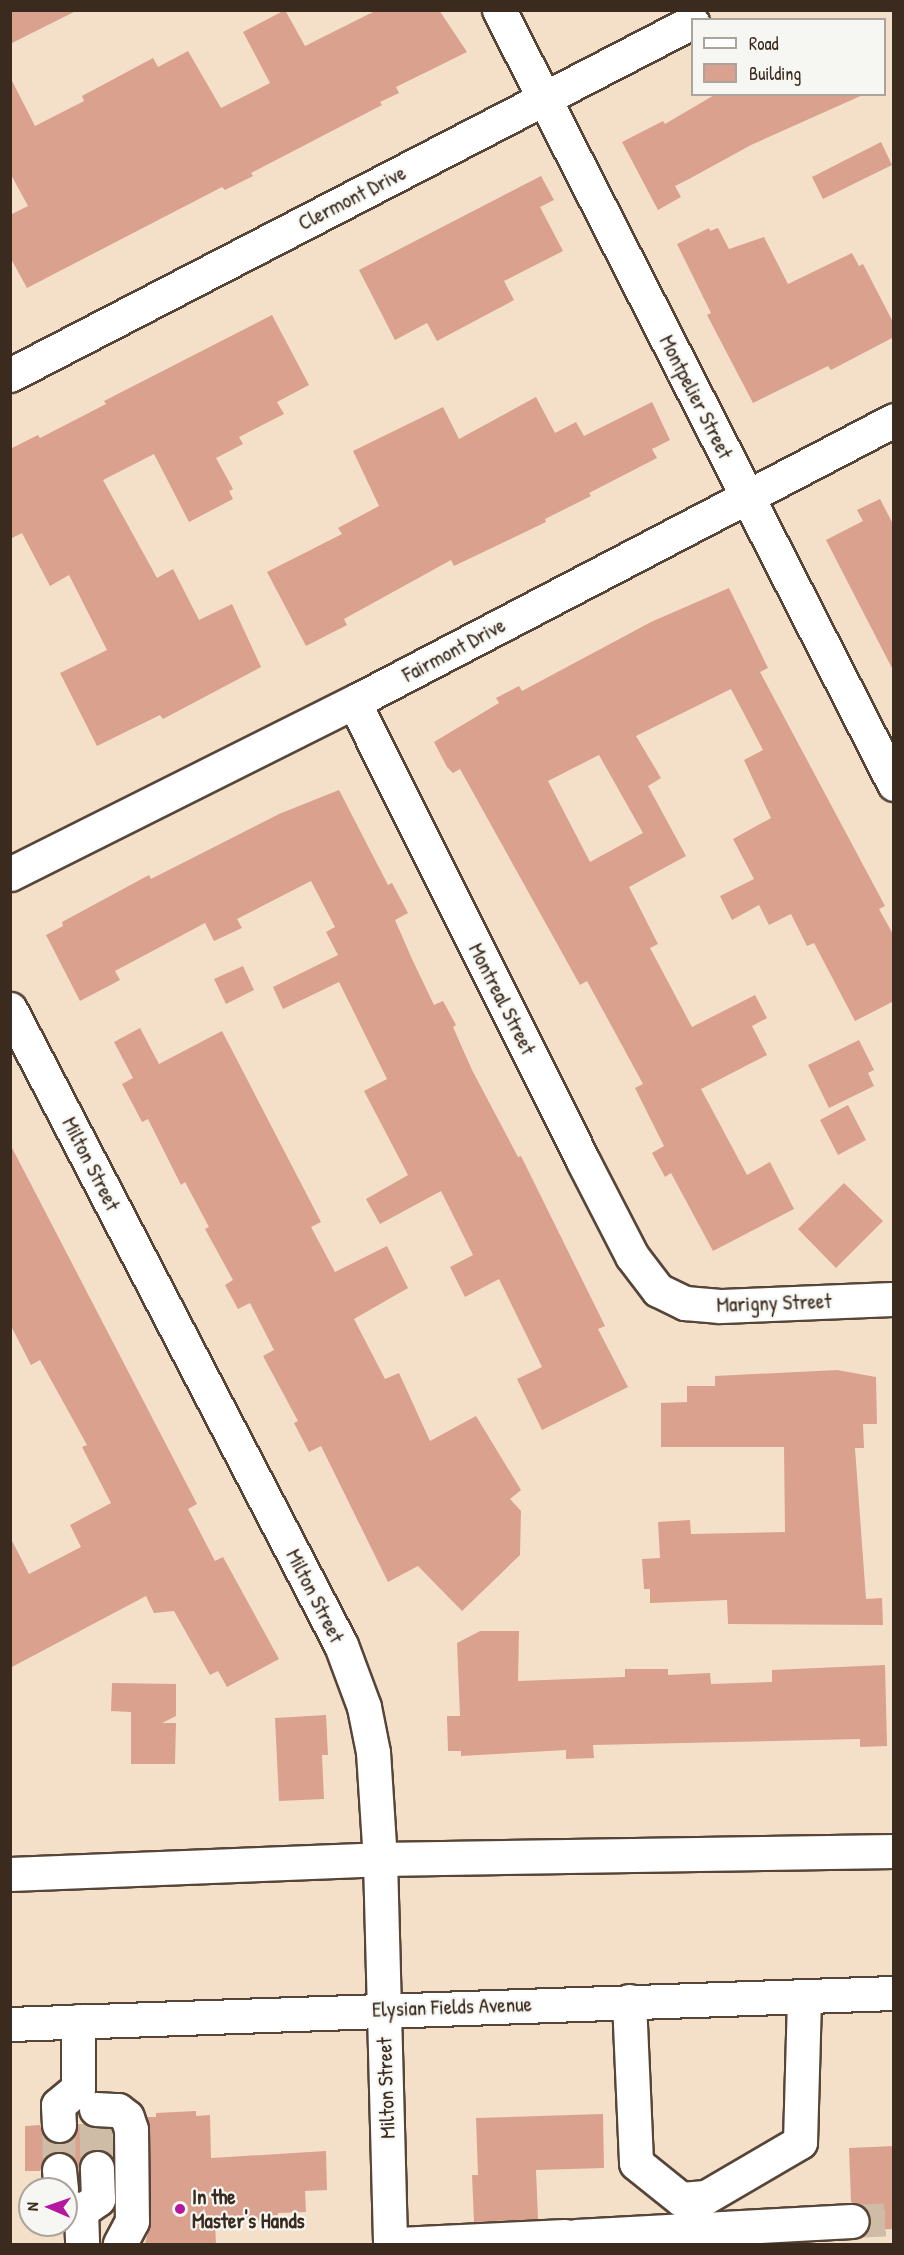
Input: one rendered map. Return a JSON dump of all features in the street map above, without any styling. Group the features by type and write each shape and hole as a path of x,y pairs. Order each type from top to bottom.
{"street":[{"name":"Montpelier Street","path":"499,10 894,784"},
{"name":"Clermont Drive","path":"699,18 714,10"},
{"name":"Clermont Drive","path":"10,375 691,23"},
{"name":"Fairmont Drive","path":"10,874 354,702 746,495 894,420"},
{"name":"Montreal Street","path":"354,702 632,1256 658,1290"},
{"name":"Milton Street","path":"10,1009 341,1645 364,1707 373,1752 380,1859 390,2244"},
{"name":"Marigny Street","path":"658,1290 685,1304 720,1306 894,1299"},
{"path":"10,1874 380,1859 894,1851"},
{"name":"Elysian Fields Avenue","path":"10,2024 383,2009 894,1993"},
{"path":"629,2001 636,2163 681,2199 706,2196 800,2142 804,1997"},
{"path":"78,2021 90,2107"},
{"path":"59,2125 58,2105 118,2110 127,2117 131,2129 132,2221 120,2244"},
{"path":"78,2196 98,2199 97,2168"},
{"path":"399,2244 852,2221"}],"building":[{"path":"10,10 78,10 10,44"},
{"path":"285,10 305,46 377,10 439,10 467,52 396,87 399,93 380,102 382,105 251,173 253,176 225,190 222,187 27,288 10,257 10,215 28,206 10,173 10,77 35,126 84,101 82,96 153,58 158,67 188,51 221,108 270,83 243,32"},
{"path":"713,96 861,96 751,145 675,186 681,197 658,210 622,142 663,121 665,124"},
{"path":"881,142 892,165 823,199 812,177"},
{"path":"541,176 554,200 540,207 563,251 504,281 514,300 437,341 427,323 395,340 359,270"},
{"path":"709,228 710,231 718,228 729,249 764,237 788,284 852,253 859,266 863,264 894,324 894,337 831,370 828,366 753,403 707,315 711,313 677,244"},
{"path":"272,315 309,385 277,402 284,414 239,437 243,444 216,458 233,489 229,491 233,499 189,522 154,454 103,480 157,578 173,569 199,620 232,604 261,667 163,719 160,715 97,746 60,673 107,650 69,575 50,586 22,533 10,539 10,449 38,435 40,438 106,404 104,401"},
{"path":"536,397 555,433 576,422 584,436 652,402 670,440 652,449 657,458 589,493 591,496 545,519 546,522 454,566 451,560 344,619 347,625 306,646 267,572 342,534 338,528 379,506 353,451 443,407 459,439"},
{"path":"880,499 894,526 894,672 826,540 863,521 857,510"},
{"path":"729,588 768,668 760,672 885,906 879,909 894,936 894,1001 855,1021 814,943 807,946 791,914 769,925 759,905 732,920 720,896 754,879 733,839 771,818 744,760 763,750 731,689 636,736 661,778 648,786 686,856 629,887 658,944 650,948 692,1027 755,995 767,1018 752,1026 767,1055 701,1089 747,1175 770,1162 794,1209 713,1251 671,1173 665,1177 652,1153 664,1146 635,1088 643,1084 587,981 580,985 460,769 453,773 447,767 434,742 499,703 496,698 519,686 522,691 651,622","holes":["599,755 643,833 590,862 548,781"]},
{"path":"339,790 388,885 392,883 408,913 395,920 412,959 434,1005 443,1001 456,1025 453,1027 472,1070 518,1157 521,1156 605,1326 598,1329 628,1387 542,1430 517,1379 542,1367 499,1279 465,1297 450,1267 473,1255 441,1191 380,1224 366,1199 408,1175 364,1091 387,1079 339,982 283,1009 273,987 338,955 326,932 335,927 311,881 237,919 242,928 214,941 205,923 115,971 120,980 80,1001 46,935 63,926 62,922 149,875 151,879 279,814"},
{"path":"243,966 254,990 226,1004 214,979"},
{"path":"140,1028 159,1064 222,1031 321,1222 311,1227 335,1272 387,1246 408,1288 354,1319 385,1379 399,1373 430,1441 476,1416 521,1490 510,1499 521,1511 520,1555 462,1611 418,1566 388,1582 321,1446 309,1452 294,1423 298,1421 263,1356 274,1350 250,1303 238,1309 225,1285 233,1280 205,1229 209,1227 185,1182 181,1185 148,1119 142,1122 122,1084 133,1078 114,1042"},
{"path":"859,1040 874,1070 868,1073 874,1086 829,1108 808,1065"},
{"path":"848,1105 866,1140 838,1155 820,1120"},
{"path":"10,1144 197,1504 188,1509 215,1561 223,1557 279,1659 227,1687 218,1671 210,1675 174,1611 154,1613 146,1596 10,1668 10,1537 29,1574 81,1547 70,1525 111,1503 82,1447 87,1445 40,1360 31,1365 10,1324"},
{"path":"844,1183 883,1221 836,1268 798,1229"},
{"path":"837,1370 876,1377 877,1424 863,1424 864,1448 855,1448 866,1599 882,1598 883,1625 728,1624 727,1600 650,1603 650,1589 644,1589 642,1559 660,1558 658,1522 690,1520 691,1534 785,1532 784,1447 661,1447 661,1403 687,1402 687,1386 715,1386 715,1376"},
{"path":"480,1631 519,1631 518,1681 625,1677 625,1669 668,1669 668,1675 710,1673 711,1684 772,1682 772,1670 885,1665 887,1746 860,1747 860,1739 593,1745 594,1758 566,1759 566,1750 461,1756 461,1751 448,1751 447,1716 460,1716 457,1643"},
{"path":"112,1683 176,1684 176,1716 162,1723 176,1723 175,1764 131,1764 131,1712 111,1711"},
{"path":"326,1715 328,1755 322,1755 324,1799 279,1801 275,1718"},
{"path":"196,2111 196,2116 210,2115 211,2158 326,2151 327,2190 305,2191 306,2212 278,2213 278,2220 215,2222 216,2244 145,2244 151,2221 147,2117 156,2117 156,2113"},
{"path":"603,2114 604,2168 536,2170 538,2219 474,2222 472,2175 478,2175 476,2118"},
{"path":"78,2124 111,2128 113,2158 105,2151 88,2152 78,2169 74,2159 56,2151 48,2155 40,2171 25,2171 25,2126 40,2125 44,2136 59,2144 70,2140"},
{"path":"894,2146 894,2229 868,2230 868,2211 851,2202 849,2148"}],"tunnel":[{"path":"96,2123 97,2168"},
{"path":"59,2125 59,2170"},
{"path":"852,2221 894,2219"}],"place":[{"name":"In the Master's Hands","path":"180,2209"}]}
